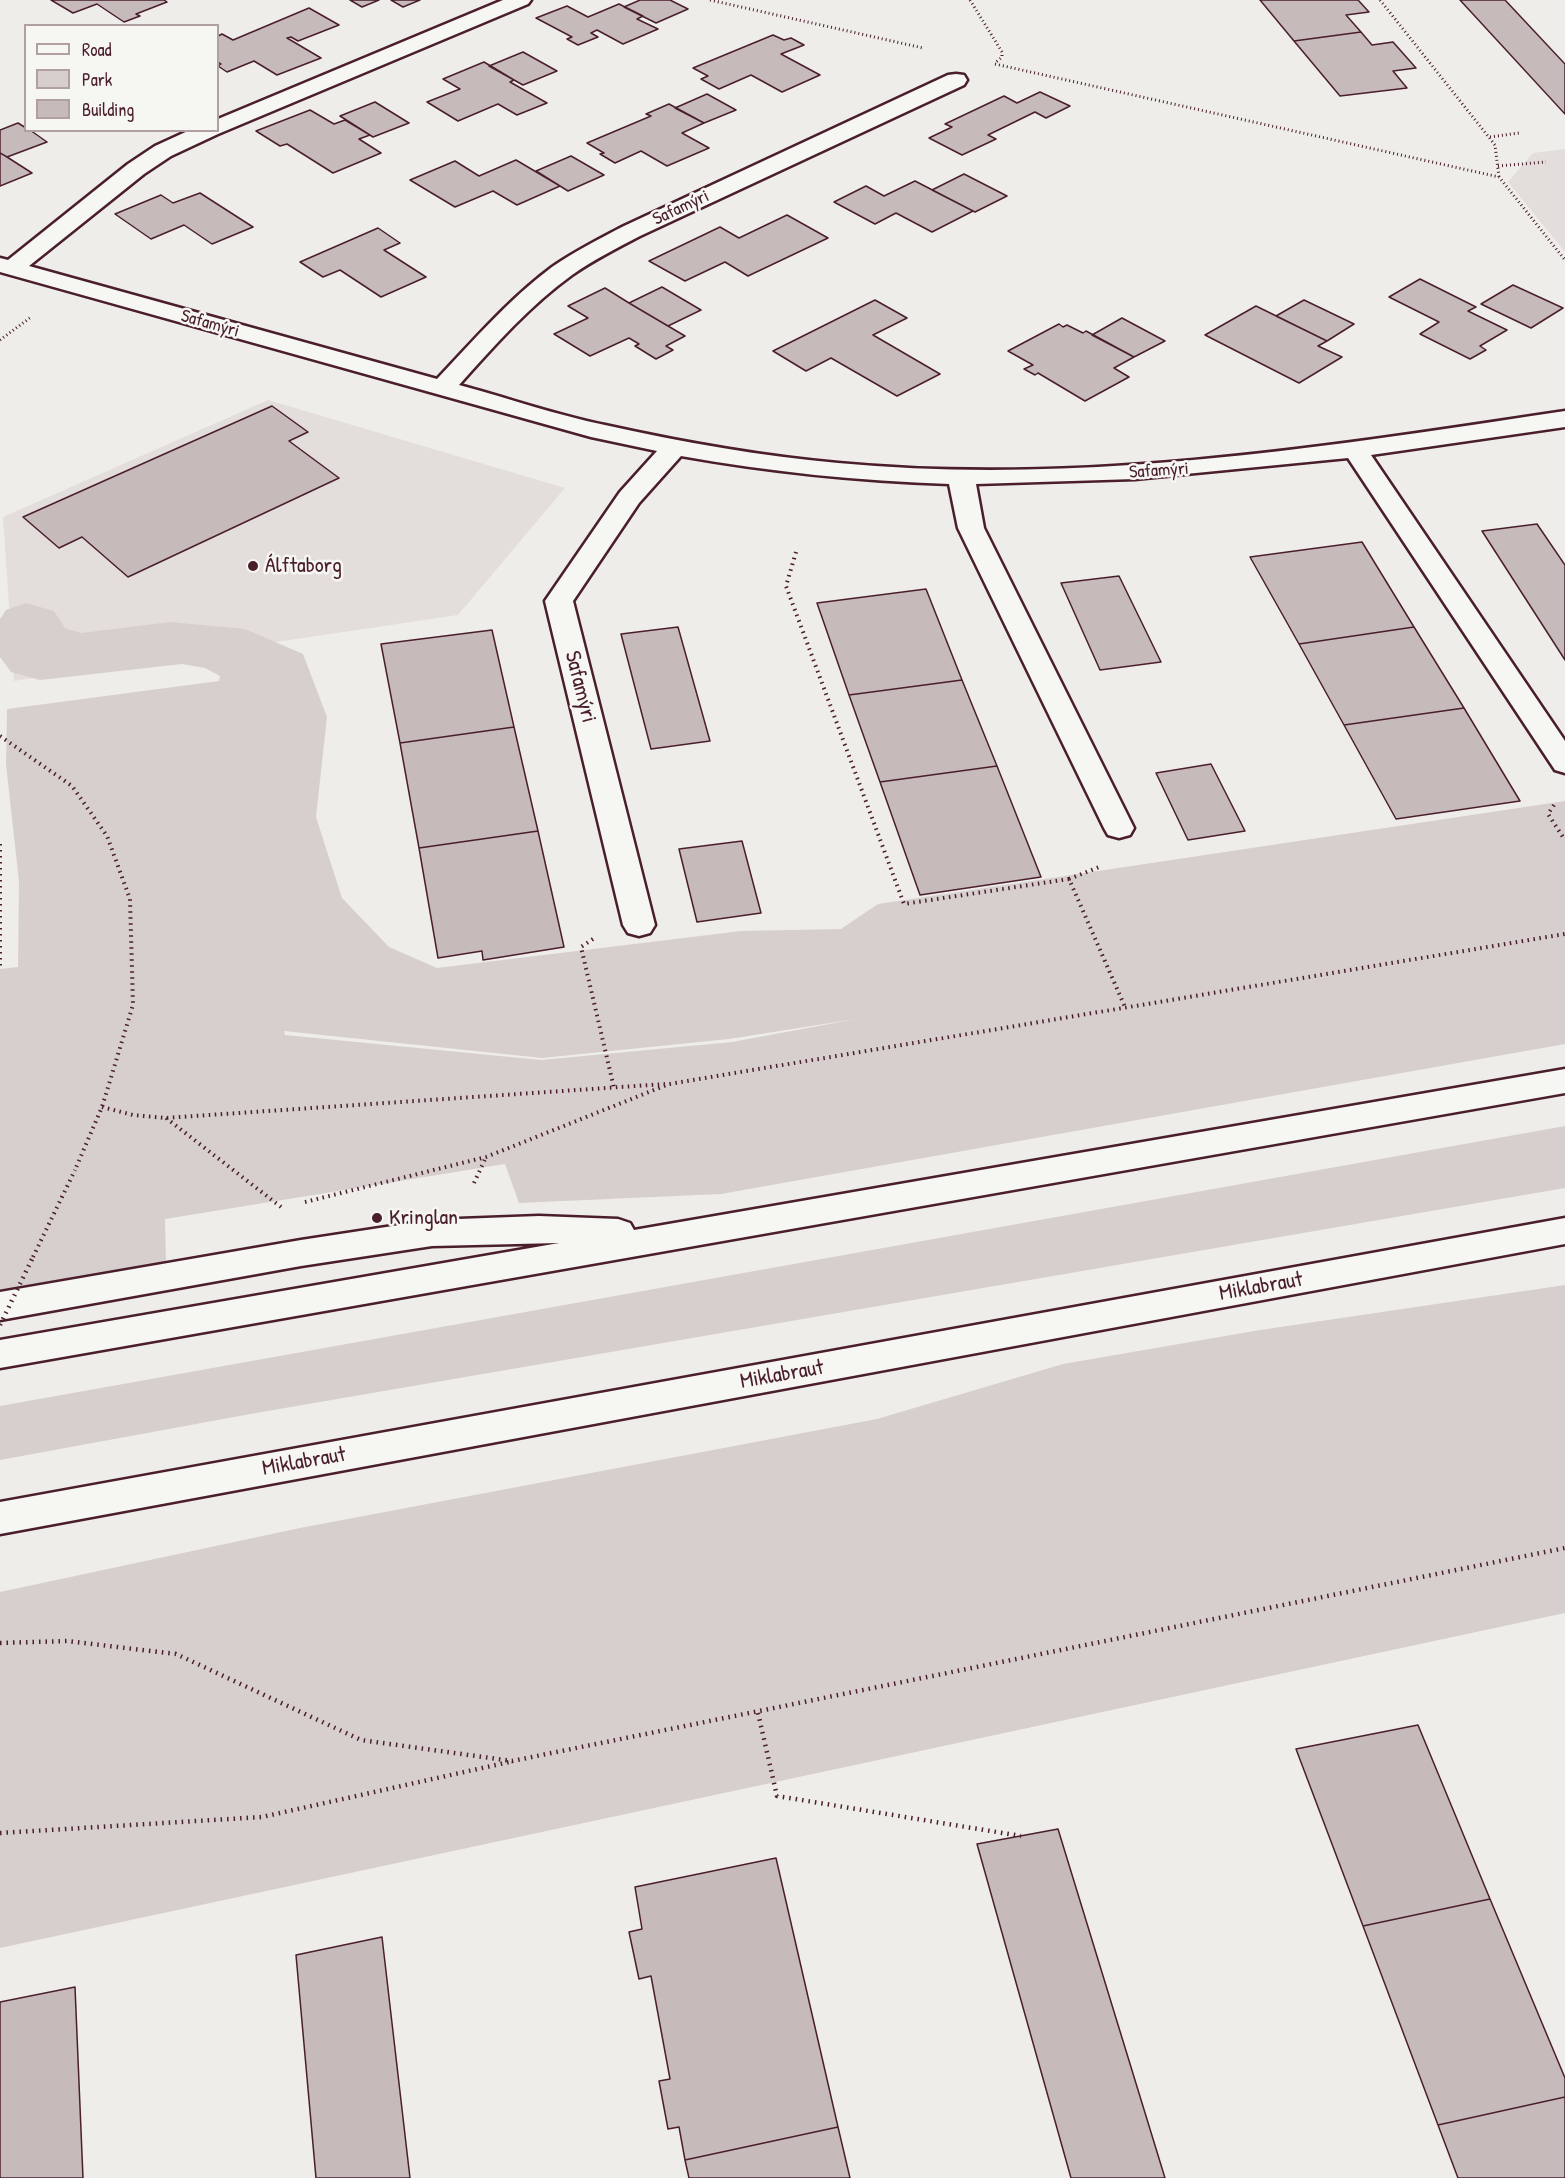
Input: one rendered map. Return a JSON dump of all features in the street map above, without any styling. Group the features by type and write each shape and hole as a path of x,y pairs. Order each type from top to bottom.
{"main road":[{"path":"219,127 521,0"},
{"name":"Safamýri","path":"442,389 520,308 552,279 583,258 632,231 956,80"},
{"name":"Safamýri","path":"6,267 136,168 163,151 205,132"},
{"name":"Safamýri","path":"6,267 600,432 783,465 873,474 961,477 1124,474 1356,451 1565,419"},
{"name":"Safamýri","path":"637,917 559,601 629,498 675,447"},
{"path":"1356,451 1565,763"},
{"path":"961,477 971,528 1119,828"},
{"path":"0,1354 1565,1081"},
{"path":"0,1306 301,1253 432,1233 540,1229 680,1235"},
{"name":"Miklabraut","path":"0,1518 1565,1231"}],"path":[{"path":"710,0 925,49"},
{"path":"970,0 1002,52 1002,57 993,64 1499,177"},
{"path":"1380,0 1496,145 1499,177 1565,260"},
{"path":"1489,137 1519,133"},
{"path":"1498,166 1546,162"},
{"path":"0,340 24,322"},
{"path":"796,552 786,586 904,904 1069,879 1125,1008"},
{"path":"0,736 72,786 107,836 130,899 133,1005 102,1107 75,1170 0,1325"},
{"path":"1560,799 1548,814 1565,840"},
{"path":"0,844 0,967"},
{"path":"614,1088 581,948 637,917"},
{"path":"102,1107 165,1118 669,1084 1565,934"},
{"path":"304,1202 486,1156 669,1084"},
{"path":"165,1118 281,1207"},
{"path":"472,1187 486,1156"},
{"path":"270,1209 293,1205"},
{"path":"23,1254 47,1249"},
{"path":"0,1833 262,1817 512,1761 1565,1548"},
{"path":"0,1643 67,1641 176,1654 361,1740 512,1761"},
{"path":"758,1713 777,1796 1022,1836"}],"shaded area":[{"path":"1565,149 1565,252 1508,182 1533,153"},
{"name":"Álftaborg","path":"268,400 565,488 458,615 14,681 3,517"}],"green space":[{"path":"26,603 54,611 65,628 81,633 170,622 245,629 303,654 327,717 316,817 342,898 389,947 437,968 741,931 841,929 878,904 1565,801 1565,1044 721,1194 519,1203 505,1164 165,1219 166,1262 0,1292 0,969 18,967 19,882 6,764 7,709 219,681 220,676 205,668 182,664 40,680 11,672 0,657 0,619 6,610","holes":["856,1019 732,1042 541,1060 285,1035 284,1031 542,1058 729,1039"]},
{"path":"1565,1126 1565,1188 256,1413 0,1460 0,1406"},
{"path":"1565,1285 1565,1613 0,1948 0,1592 300,1528 877,1419 1063,1364 1260,1330"}],"building":[{"path":"51,0 164,0 167,2 136,14 140,16 124,22 97,4 73,13"},
{"path":"350,0 379,0 362,7"},
{"path":"391,0 420,0 403,7"},
{"path":"640,0 670,0 688,9 656,23 624,7"},
{"path":"1260,0 1358,0 1369,12 1346,15 1361,32 1294,41"},
{"path":"1460,0 1505,0 1565,64 1565,114"},
{"path":"619,4 643,16 637,19 658,29 623,44 597,30 591,33 598,37 578,45 567,39 572,37 536,18 567,6 588,17"},
{"path":"309,8 339,25 298,41 291,37 287,38 321,58 277,75 254,61 227,72 219,67 221,64 219,63 219,36 222,34 233,40"},
{"path":"1361,32 1372,45 1393,42 1416,68 1393,71 1407,88 1340,96 1294,41"},
{"path":"773,35 784,40 791,38 804,45 781,54 820,75 782,92 751,75 719,89 701,79 708,76 693,68"},
{"path":"523,52 557,71 523,85 489,66"},
{"path":"484,62 514,80 510,82 547,103 517,115 498,104 458,121 427,102 460,89 443,79"},
{"path":"1040,92 1070,106 1046,118 1035,112 988,135 996,139 962,155 929,138 952,127 945,124 1004,96 1017,103"},
{"path":"707,94 736,110 704,123 675,108"},
{"path":"375,102 409,123 373,137 340,116"},
{"path":"669,104 704,123 682,133 709,148 667,166 641,151 615,163 587,143 651,116 646,114"},
{"path":"310,110 334,124 345,120 370,135 359,139 381,153 333,173 287,144 280,146 256,131"},
{"path":"18,123 24,127 24,132 33,132 47,142 7,157 0,153 0,130"},
{"path":"0,153 7,157 32,173 0,186"},
{"path":"571,156 604,175 568,191 536,171"},
{"path":"516,160 560,186 517,205 493,191 455,207 410,180 455,161 479,176"},
{"path":"964,174 1007,196 975,212 932,190"},
{"path":"915,181 973,211 932,232 896,213 875,224 834,202 866,186 884,196"},
{"path":"200,193 253,227 212,244 184,225 151,239 115,214 161,195 173,203"},
{"path":"787,215 828,238 748,276 725,262 685,281 649,261 720,227 739,238"},
{"path":"378,228 400,243 384,250 426,277 381,297 340,270 323,277 300,262"},
{"path":"1420,279 1476,307 1468,311 1507,330 1480,346 1486,350 1470,359 1420,334 1439,322 1389,297"},
{"path":"1513,285 1563,308 1531,328 1481,304"},
{"path":"662,287 701,310 668,326 629,303"},
{"path":"605,288 685,336 666,346 673,350 656,359 635,346 639,344 629,338 590,356 554,334 588,318 568,306"},
{"path":"875,300 907,318 873,335 940,374 897,396 831,358 806,371 773,351"},
{"path":"1304,300 1354,324 1327,341 1276,316"},
{"path":"1256,306 1327,341 1318,346 1342,357 1299,383 1205,335"},
{"path":"1122,318 1165,341 1134,357 1092,335"},
{"path":"1059,324 1063,327 1067,325 1083,333 1086,331 1134,357 1114,368 1129,377 1085,401 1038,373 1035,375 1024,369 1033,365 1008,351"},
{"path":"272,406 308,432 289,441 339,478 128,577 82,537 59,548 23,517"},
{"path":"1537,524 1565,565 1565,660 1482,531"},
{"path":"1362,542 1414,627 1299,644 1250,557"},
{"path":"1119,576 1161,662 1100,670 1061,583"},
{"path":"926,589 962,680 849,695 817,603"},
{"path":"678,627 710,741 651,749 621,634"},
{"path":"1414,627 1464,708 1344,725 1299,644"},
{"path":"492,630 514,727 400,743 381,644"},
{"path":"962,680 997,766 880,782 849,695"},
{"path":"1464,708 1520,801 1396,819 1344,725"},
{"path":"514,727 538,831 419,848 400,743"},
{"path":"1211,764 1245,831 1188,840 1156,773"},
{"path":"997,766 1041,877 920,895 880,782"},
{"path":"538,831 564,947 483,960 482,951 438,958 419,848"},
{"path":"742,841 761,913 697,922 679,849"},
{"path":"1418,1725 1490,1899 1363,1926 1296,1749"},
{"path":"1058,1829 1165,2178 1071,2178 977,1844"},
{"path":"776,1858 838,2127 685,2160 679,2127 668,2129 659,2081 670,2079 651,1976 639,1979 629,1932 642,1929 635,1887"},
{"path":"1490,1899 1565,2078 1565,2097 1438,2125 1363,1926"},
{"path":"382,1937 410,2178 316,2178 296,1955"},
{"path":"75,1987 83,2178 0,2178 0,2002"},
{"path":"1565,2097 1565,2178 1458,2178 1438,2125"},
{"path":"838,2127 850,2178 689,2178 685,2160"}],"place":[{"name":"Álftaborg","path":"253,566"},
{"name":"Kringlan","path":"377,1218"}]}
